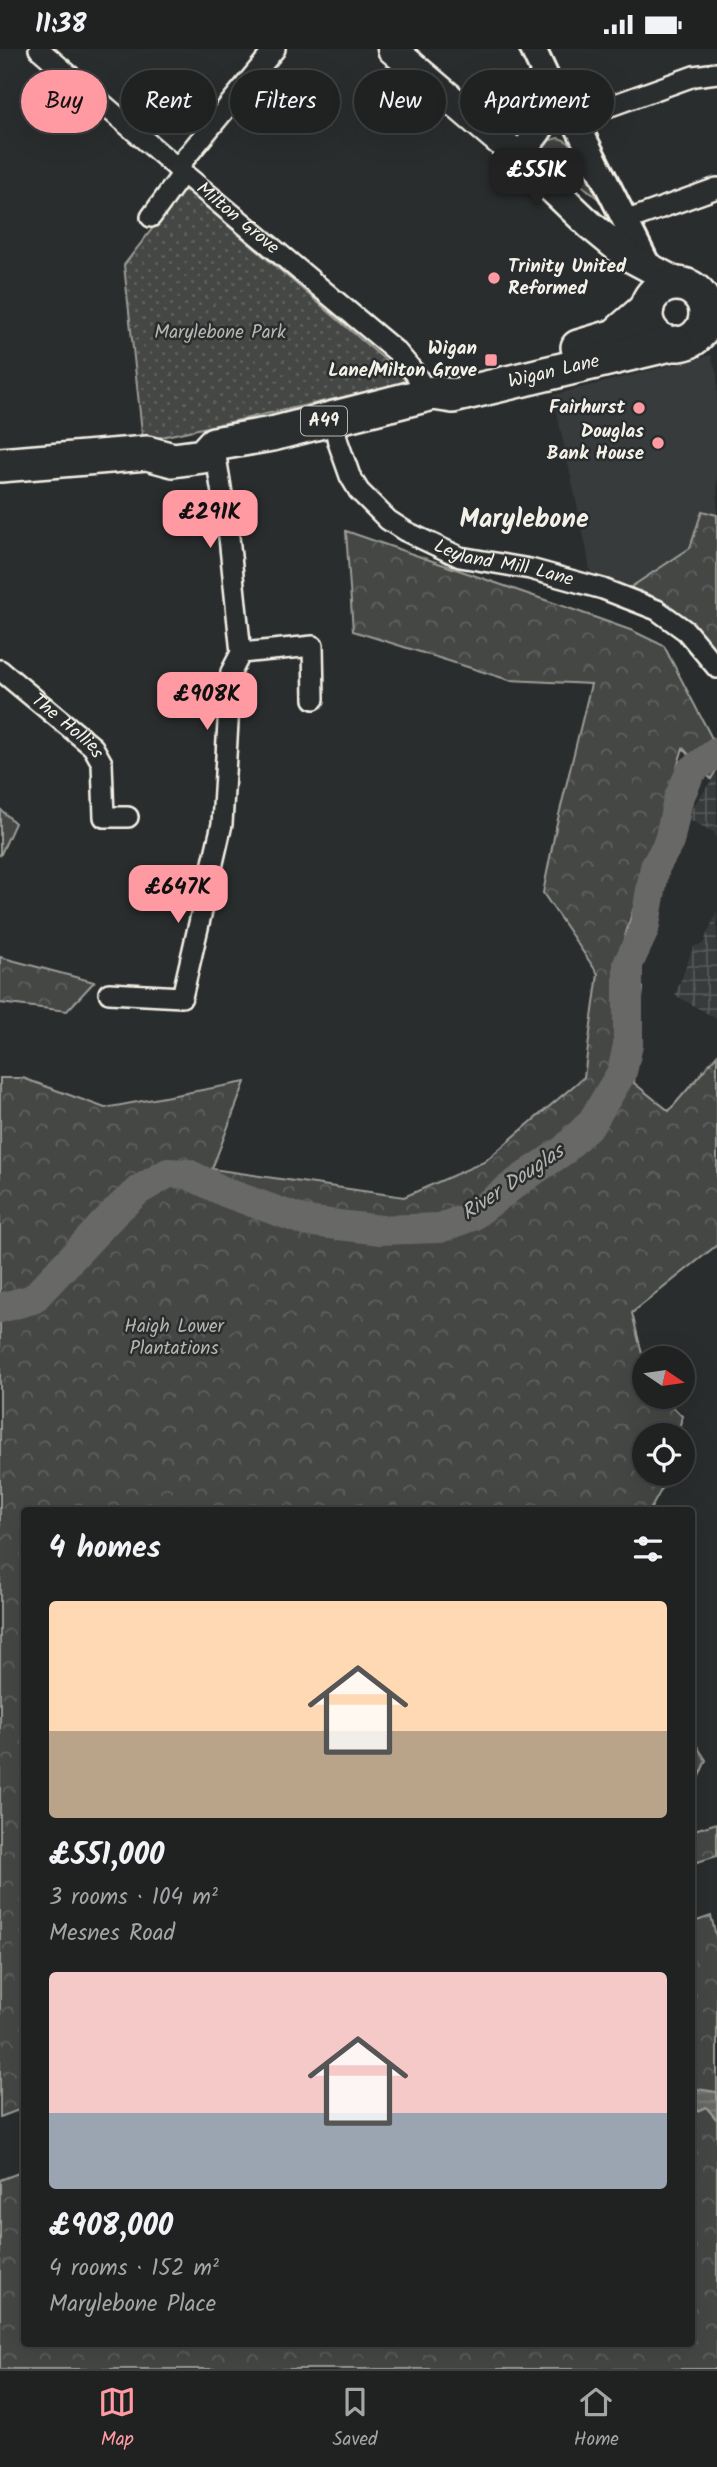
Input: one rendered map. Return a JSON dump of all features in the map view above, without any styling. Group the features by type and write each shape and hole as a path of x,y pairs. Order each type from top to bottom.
{"highway":[{"name":"A49","path":"648,307 651,298 663,287 696,289"},
{"path":"648,307 650,327 656,336 695,338 705,321 706,311 696,289"},
{"name":"Wigan Lane","path":"430,394 449,379 606,339 623,331 648,307"},
{"name":"Wigan Lane","path":"0,465 147,453 172,438 200,435 214,444 272,434 430,394 453,395 695,338"}],"main road":[{"path":"392,49 518,156 590,225 639,263 696,289"},
{"path":"639,263 648,307"}],"street":[{"name":"Milton Grove","path":"39,49 397,352 430,394"},
{"path":"151,217 180,171 275,49"},
{"path":"533,49 543,70"},
{"path":"614,104 694,75 717,73"},
{"path":"518,156 538,133"},
{"path":"581,133 622,214 639,263"},
{"path":"590,225 717,188"},
{"name":"Leyland Mill Lane","path":"333,419 350,477 371,505 396,526 460,557 530,569 604,589 657,610 686,631 717,669"},
{"path":"109,992 182,997 222,824 231,672 241,653 229,537 214,444"},
{"path":"241,653 313,646 314,699"},
{"name":"The Hollies","path":"0,670 93,747 102,763 104,817 128,817"}],"shaded area":[{"path":"711,355 717,374 717,543 651,596 591,579 553,395"},
{"path":"717,773 717,840 714,832 685,818"},
{"path":"717,911 717,1019 675,995 694,946 703,944"},
{"path":"695,2089 717,2092 717,2120 706,2107 695,2112"}],"green space":[{"path":"558,138 567,141 582,156 608,207 541,151 547,141"},
{"name":"Marylebone Park","path":"184,188 398,371 407,383 143,441 124,265"},
{"path":"702,511 717,515 717,669 690,625 631,587 690,548"},
{"name":"Haigh Lower Plantations","path":"346,531 633,631 664,646 717,748 717,769 711,779 683,748 622,946 643,988 634,1083 669,1111 717,1055 717,1245 632,1313 640,1346 632,1346 632,1409 675,1409 682,1416 681,1423 632,1423 632,1486 663,1486 652,1507 21,1507 21,2109 0,2117 0,1078 23,1078 105,1108 245,1082 212,1169 404,1197 484,1162 584,1077 598,974 543,893 556,827 591,684 509,680 353,631"},
{"path":"0,809 15,823 0,856"},
{"path":"0,957 94,982 67,1011 0,1003"},
{"path":"695,1743 706,1760 695,1786"},
{"path":"717,1823 717,1856 695,1863 695,1830"},
{"path":"711,1916 717,1940 717,2369 0,2369 0,2180 21,2172 21,2347 695,2347 695,1922"}],"waterway":[{"name":"River Douglas","path":"0,1308 33,1299 115,1212 139,1190 168,1173 188,1174 227,1193 305,1221 381,1230 440,1228 472,1216 563,1151 592,1122 622,1072 628,1045 628,964 644,930 655,867 669,842 678,800 691,771 717,752"}],"place":[{"name":"Trinity United Reformed","path":"494,278"},
{"name":"Wigan Lane/Milton Grove","path":"491,360"},
{"name":"Fairhurst","path":"639,408"},
{"name":"Douglas Bank House","path":"658,443"}],"district":[{"name":"Marylebone","path":"524,520"}]}
